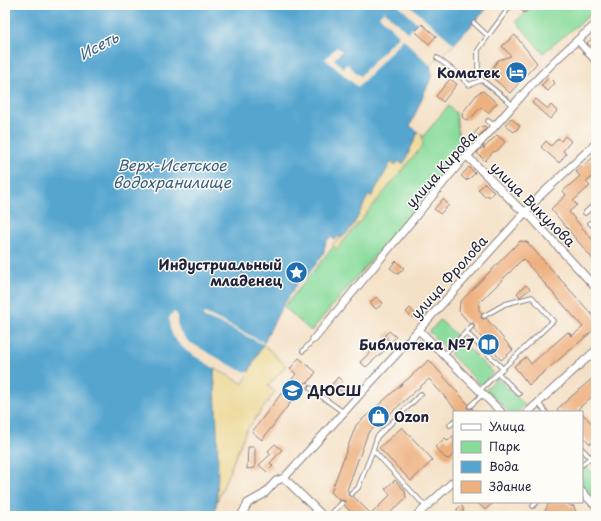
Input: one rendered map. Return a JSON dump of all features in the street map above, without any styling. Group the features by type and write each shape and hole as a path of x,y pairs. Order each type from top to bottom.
{"street":[{"name":"улица Кирова","path":"314,339 463,159 491,131 545,70 596,24"},
{"path":"578,40 596,61"},
{"name":"улица Фролова","path":"241,516 248,503 264,494 276,481 284,478 525,212 558,178 596,143"},
{"name":"улица Викулова","path":"467,156 531,217 596,288"},
{"path":"419,330 501,411"},
{"path":"529,411 596,350"},
{"path":"284,478 323,516"},
{"path":"416,516 453,482"},
{"path":"583,493 596,506"}],"lane":[{"path":"512,5 478,50 478,72 482,80 513,105"},
{"path":"474,23 488,36"},
{"path":"436,58 457,73 469,85 482,80"},
{"path":"488,121 495,126"},
{"path":"585,213 596,203"},
{"path":"590,223 596,230"},
{"path":"470,406 498,373 553,321 532,297 505,304 484,316"},
{"path":"444,355 472,326"},
{"path":"466,332 503,369"},
{"path":"303,351 314,339"},
{"path":"498,373 519,394"},
{"path":"310,388 343,412"},
{"path":"351,494 358,488 377,437 421,394"},
{"path":"538,403 545,411"},
{"path":"450,425 453,422"},
{"path":"373,450 426,507"},
{"path":"583,450 596,464"},
{"path":"583,464 596,452"},
{"path":"329,516 342,503"},
{"path":"533,506 536,503"}],"green space":[{"path":"535,5 592,5 596,10 543,53 516,21"},
{"path":"448,106 456,113 461,154 311,331 284,307"},
{"path":"440,320 459,338 449,347 445,348 429,332"},
{"path":"462,342 493,373 481,385 450,354"},
{"path":"497,378 525,405 519,411 508,411 486,389"},
{"path":"587,467 596,476 596,500 583,486 583,471"}],"sand":[{"path":"418,132 422,135 423,145 337,249 332,244 344,236 359,214 362,205 369,194 379,184 391,162 398,161 403,164"},
{"path":"263,344 286,366 268,386 275,392 246,431 216,504 217,444 214,368 243,383"}],"water":[{"name":"Верх-Исетское водохранилище","path":"5,5 490,5 454,44 430,65 432,75 410,126 418,132 405,161 402,164 398,161 395,166 391,162 371,197 369,195 357,218 346,234 341,238 338,236 335,240 331,236 326,242 323,254 306,277 304,276 298,282 280,310 243,383 214,368 218,461 215,516 5,516"}],"pier":[{"path":"398,5 409,5 454,44 430,65 403,39 358,87 325,59 337,47 342,51 334,59 343,68 347,64 360,76 399,35 379,16 384,11 408,33 417,23"},
{"path":"173,312 177,314 177,323 180,332 189,342 239,370 249,372 243,383 214,368 188,352 179,344 173,336 170,328 169,318"},
{"path":"205,313 263,342 263,344 216,321 215,322 203,317"}],"building":[{"path":"517,5 533,5 524,13"},
{"path":"422,24 436,36 429,44 415,31"},
{"name":"Коматек","path":"515,35 537,63 510,93 495,80 492,69 498,60 511,56 502,46"},
{"path":"596,35 596,53 587,43"},
{"path":"549,77 555,83 548,91 541,86"},
{"path":"450,79 457,84 443,102 436,96"},
{"path":"483,91 497,103 488,113 481,107 471,118 466,120 462,117 463,112 478,93"},
{"path":"536,99 548,109 551,105 557,111 550,119 532,103"},
{"path":"511,118 520,126 514,132 505,125"},
{"path":"484,126 487,128 469,146 468,141 480,127"},
{"path":"497,135 505,142 485,161 477,153 484,145 483,149"},
{"path":"565,136 571,141 563,151 566,154 559,163 541,147 546,141 551,146 558,138 561,141"},
{"path":"596,155 596,174 586,182 590,186 573,201 577,205 569,212 596,244 596,263 551,209 566,195 563,191 580,176 576,172"},
{"path":"469,167 475,173 468,180 467,179 467,181 461,176"},
{"path":"485,183 494,192 489,197 488,195 485,197 478,190"},
{"path":"443,199 449,205 440,214 434,209"},
{"path":"520,241 527,242 596,319 596,328 529,385 514,366 526,357 531,364 568,332 572,336 583,327 523,259 479,303 479,310 482,314 481,318 486,318 513,350 501,360 474,329 474,324 470,324 459,311 460,302"},
{"path":"396,261 404,268 398,274 390,268"},
{"path":"526,285 530,289 520,297 517,293"},
{"path":"376,297 383,303 376,309 370,303"},
{"path":"410,308 416,314 412,318 406,312"},
{"path":"389,331 396,337 391,342 384,336"},
{"path":"378,345 384,351 366,367 360,362"},
{"path":"299,358 316,372 308,383 306,382 262,440 252,432 296,374 290,369"},
{"path":"429,360 468,404 467,408 472,408 474,411 457,411 429,379 368,433 347,490 349,492 349,496 353,496 371,514 390,495 385,489 395,480 405,491 406,498 387,516 355,516 344,505 345,501 340,501 331,492 356,425"},
{"path":"596,375 596,393 578,409 580,411 559,411 557,409"},
{"path":"338,377 348,387 343,393 339,389 336,392 330,387"},
{"path":"583,414 596,428 596,445 592,442 590,444 583,436"},
{"path":"402,427 433,460 411,481 379,448"},
{"path":"453,436 453,455 449,459 445,458 435,447 445,438 448,441"},
{"path":"275,444 282,450 270,463 273,466 267,472 259,465 271,454 268,451"},
{"path":"248,447 255,447 255,468 247,469"},
{"path":"478,503 493,503 485,510"},
{"path":"549,503 567,503 572,507 573,505 578,516 553,516 550,513 547,514 545,511"},
{"path":"461,506 463,507 463,512 466,516 458,516 457,509"}],"place":[{"name":"Коматек","path":"516,72"},
{"name":"Индустриальный младенец","path":"297,272"},
{"name":"Библиотека №7","path":"489,344"},
{"name":"ДЮСШ","path":"292,390"},
{"name":"Ozon","path":"379,416"}],"water label":[{"name":"Исеть","path":"98,45"}]}
